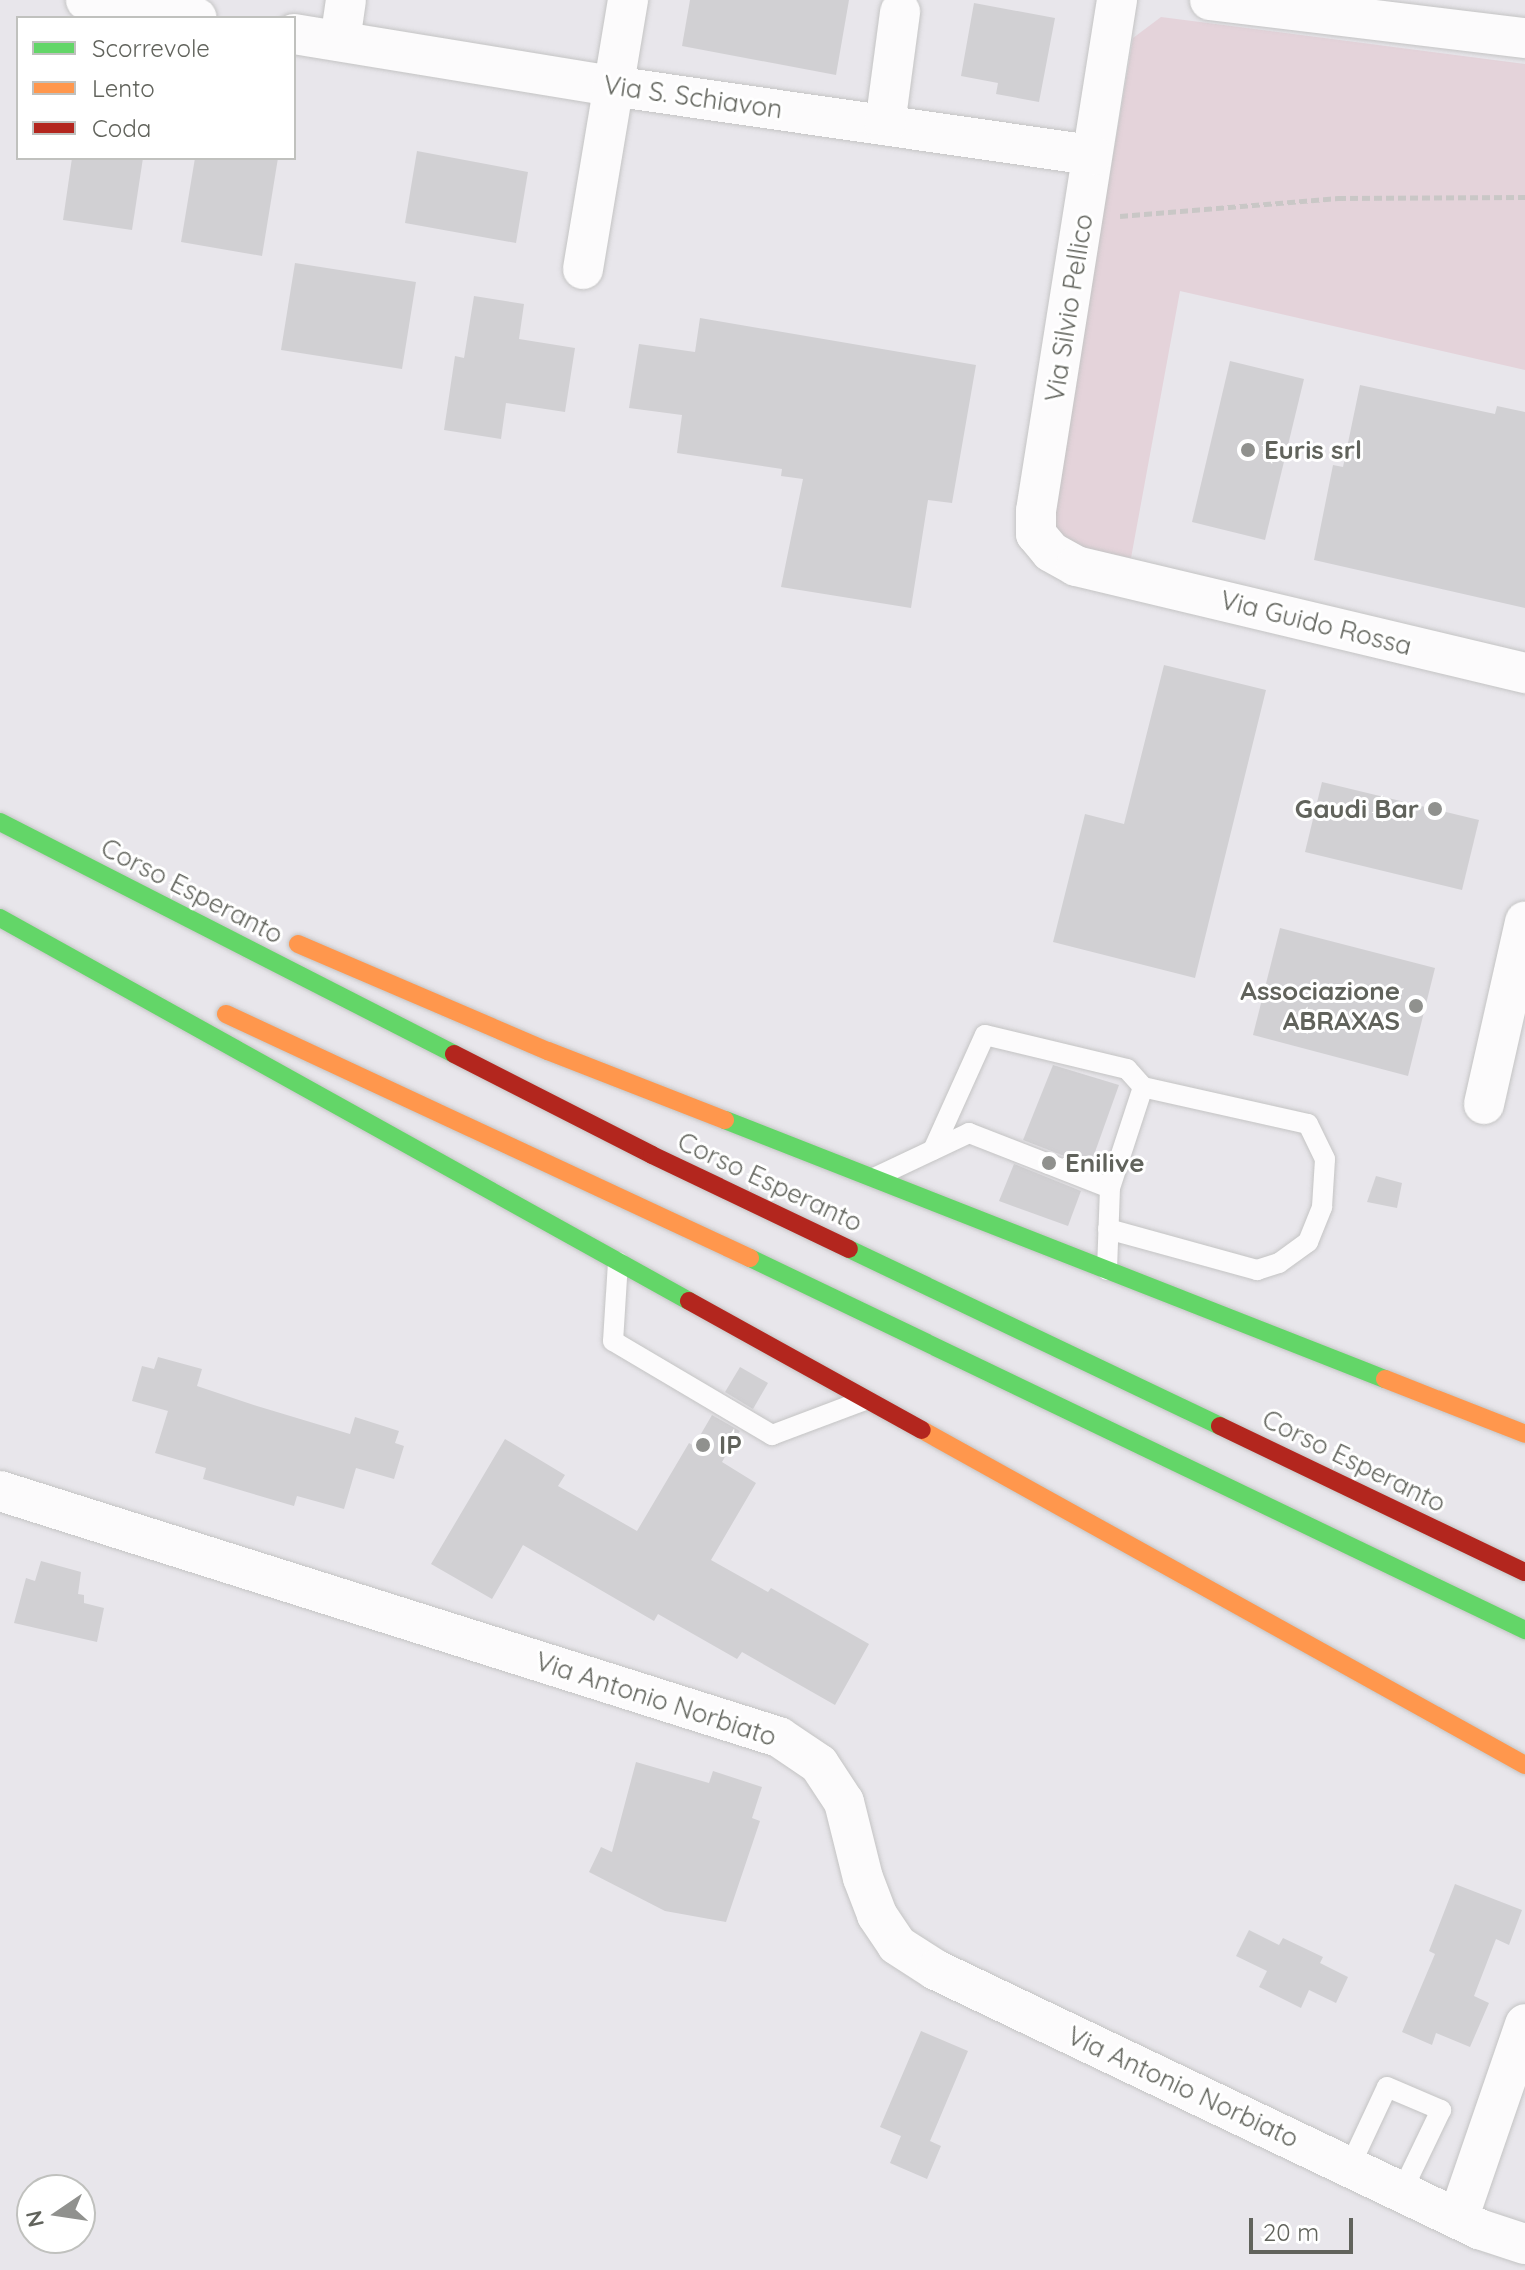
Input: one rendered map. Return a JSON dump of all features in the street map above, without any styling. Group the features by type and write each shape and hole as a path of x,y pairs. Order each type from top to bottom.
{"highway":[{"path":"0,819 187,897"},
{"name":"Corso Esperanto","path":"0,819 652,1155 1525,1572"},
{"path":"0,909 144,975"},
{"path":"0,918 1525,1765"},
{"path":"274,934 548,1051 1525,1434"},
{"path":"215,1009 919,1336 1525,1630"}],"street":[{"path":"86,0 185,16"},
{"path":"340,41 346,0"},
{"path":"583,269 628,0"},
{"name":"Via Silvio Pellico","path":"1106,573 1076,566 1051,552 1036,534 1036,511 1117,0"},
{"path":"1210,0 1454,15 1525,38"},
{"path":"885,125 900,12"},
{"name":"Via S. Schiavon","path":"296,34 612,86 1092,155"},
{"name":"Via Guido Rossa","path":"1106,573 1525,673"},
{"path":"1484,1104 1525,922"},
{"name":"Via Antonio Norbiato","path":"0,1491 779,1737 819,1764 844,1802 863,1878 877,1915 897,1945 936,1970 1458,2219 1525,2244"},
{"path":"1458,2219 1525,2024"}],"lane":[{"path":"933,1150 985,1035 1127,1069 1143,1087 1308,1124 1325,1159 1322,1207 1308,1242 1279,1263 1257,1270 1108,1229"},
{"path":"1107,1270 1110,1188 1143,1087"},
{"path":"873,1178 969,1133 1110,1188"},
{"path":"618,1262 613,1341 772,1435 865,1400"},
{"path":"1350,2166 1387,2087 1441,2110 1402,2191"}],"path":[{"path":"1083,216 1118,217 1338,198 1525,197"}],"shaded area":[{"path":"1161,17 1525,64 1525,370 1180,291 1131,558 1068,545 1051,522 1133,38"}],"building":[{"path":"690,0 849,0 836,75 682,46"},
{"path":"974,3 1055,18 1039,102 996,94 998,83 961,76"},
{"path":"417,151 528,172 516,243 405,223"},
{"path":"72,160 143,160 132,230 63,220"},
{"path":"195,160 278,160 262,256 181,242"},
{"path":"295,263 416,282 402,369 281,350"},
{"path":"474,296 524,304 519,339 575,348 565,412 506,403 501,439 444,430 455,356 464,358"},
{"path":"700,318 976,365 952,503 928,500 911,608 781,587 803,479 781,476 782,469 677,453 682,415 629,408 639,344 695,352"},
{"name":"Euris srl","path":"1230,361 1304,379 1265,540 1192,522"},
{"path":"1360,385 1495,414 1497,406 1525,412 1525,608 1314,560 1333,465 1343,467"},
{"path":"1164,665 1266,690 1195,978 1053,942 1085,814 1124,824"},
{"path":"1322,782 1479,820 1462,890 1305,852"},
{"path":"1280,928 1435,968 1408,1076 1253,1035"},
{"path":"1053,1065 1119,1085 1090,1166 1023,1140"},
{"path":"1014,1164 1081,1191 1068,1226 999,1201"},
{"path":"1376,1176 1402,1183 1397,1208 1367,1202"},
{"path":"158,1357 202,1369 197,1386 257,1406 350,1434 355,1417 399,1431 395,1443 404,1446 394,1479 356,1468 344,1509 297,1496 294,1506 203,1479 206,1468 155,1453 168,1411 132,1401 142,1366 154,1369"},
{"path":"740,1367 768,1383 753,1409 725,1392"},
{"path":"712,1415 740,1431 722,1462 756,1483 711,1560 768,1592 771,1588 869,1644 835,1705 742,1652 737,1659 658,1614 654,1621 523,1545 492,1599 431,1564 505,1439 565,1475 558,1486 637,1531 689,1443 694,1446"},
{"path":"41,1561 81,1572 78,1594 84,1595 84,1603 104,1608 97,1642 14,1623 26,1578 35,1581"},
{"path":"636,1762 709,1783 713,1771 762,1787 752,1818 760,1821 726,1922 665,1911 589,1872 601,1847 612,1852"},
{"path":"1455,1884 1522,1910 1509,1945 1496,1939 1474,1996 1489,2003 1470,2047 1436,2033 1432,2045 1402,2032 1435,1954 1429,1951"},
{"path":"1249,1930 1279,1945 1283,1938 1323,1957 1320,1963 1348,1977 1336,2003 1309,1990 1301,2008 1259,1987 1267,1971 1236,1956"},
{"path":"921,2031 968,2051 930,2141 941,2146 927,2179 890,2163 901,2136 880,2127"}],"traffic: fast":[{"path":"0,822 454,1054"},
{"path":"0,918 689,1301"},
{"path":"725,1120 1385,1379"},
{"path":"849,1249 1220,1426"},
{"path":"750,1258 1525,1630"}],"traffic: slow":[{"path":"298,944 548,1051 725,1120"},
{"path":"226,1014 750,1258"},
{"path":"1385,1379 1525,1434"},
{"path":"922,1430 1525,1765"}],"traffic: jam":[{"path":"454,1054 652,1155 849,1249"},
{"path":"689,1301 922,1430"},
{"path":"1220,1426 1525,1572"}],"place":[{"name":"Euris srl","path":"1248,450"},
{"name":"Gaudi Bar","path":"1435,809"},
{"name":"Associazione ABRAXAS","path":"1416,1006"},
{"name":"Enilive","path":"1049,1163"},
{"name":"IP","path":"703,1445"}]}
